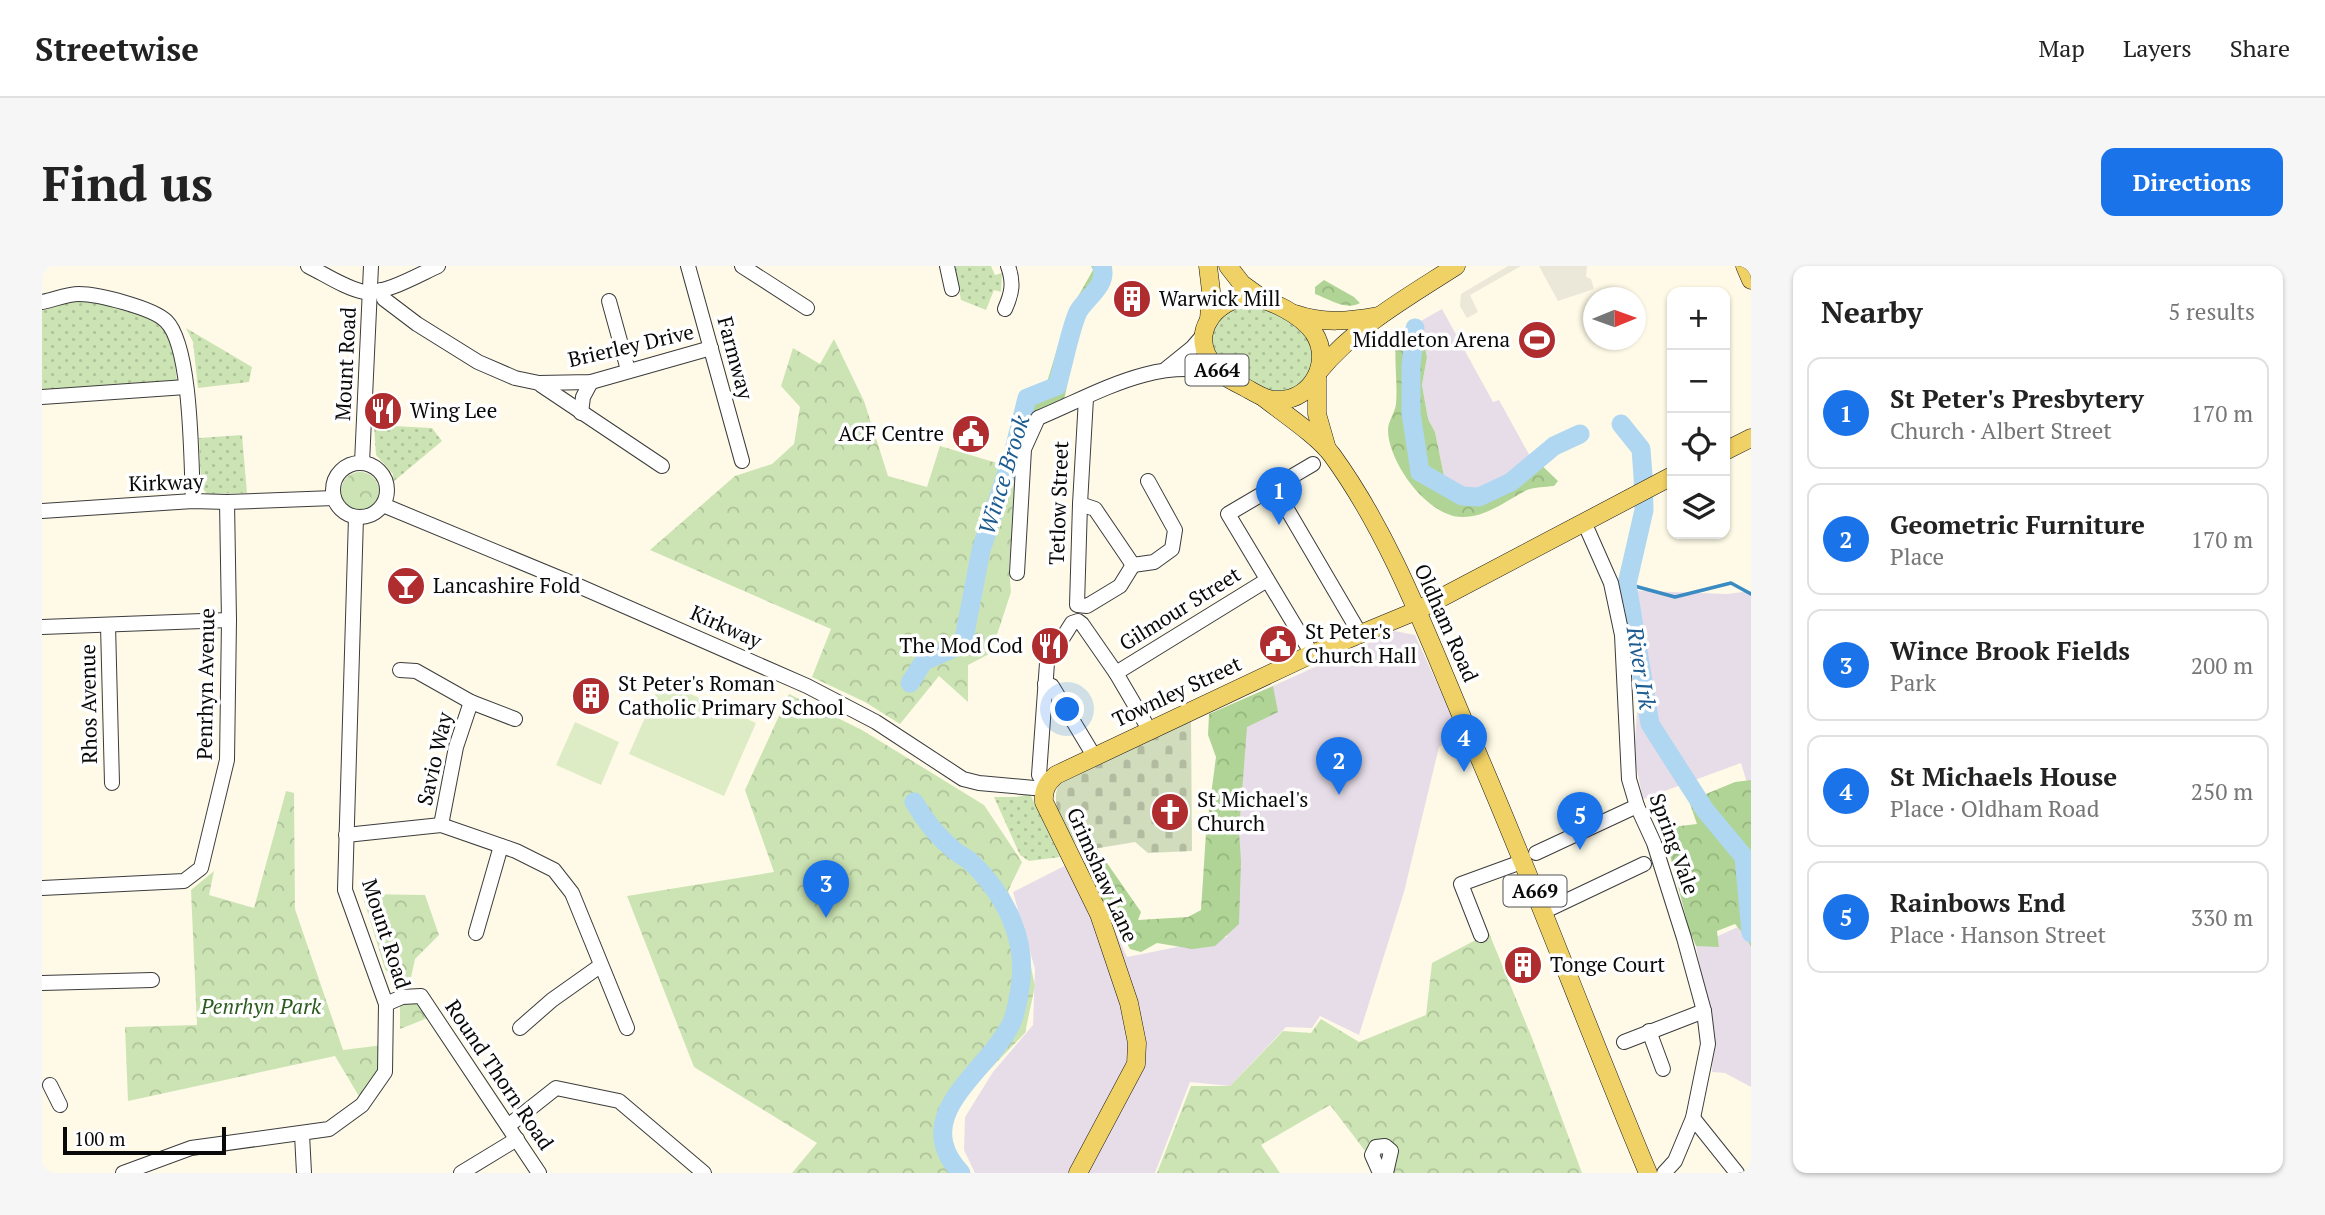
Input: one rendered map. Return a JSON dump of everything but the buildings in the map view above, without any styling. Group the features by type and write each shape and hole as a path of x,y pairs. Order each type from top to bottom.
{"main road":[{"name":"A664","path":"1208,266 1211,291 1206,351 1209,359 1221,374 1263,397 1282,400 1306,391 1331,356 1378,316 1456,266"},
{"name":"A664","path":"1228,266 1242,284 1298,318 1314,333 1321,351 1318,374"},
{"path":"1745,266 1751,280"},
{"name":"A664","path":"1207,327 1215,311 1231,299 1251,296 1265,299"},
{"name":"A664","path":"1285,310 1321,320 1339,321 1378,316"},
{"name":"Oldham Road","path":"1318,374 1317,414 1327,450 1376,528 1530,857 1542,912 1648,1173"},
{"name":"Oldham Road","path":"1263,397 1327,450"},
{"path":"1730,448 1751,438"},
{"name":"Townley Street","path":"1046,786 1056,775 1196,707 1359,632 1416,611 1667,478"},
{"name":"Grimshaw Lane","path":"1046,786 1044,802 1048,813 1082,876 1112,950 1129,1003 1137,1043 1136,1064 1078,1173"}],"street":[{"path":"308,266 346,285 375,291 438,266"},
{"name":"Mount Road","path":"362,463 375,291 371,266"},
{"name":"Farmway","path":"688,266 742,461"},
{"path":"742,266 807,308"},
{"path":"947,266 952,289"},
{"path":"1005,309 1012,292 1013,278 1008,266"},
{"name":"Brierley Drive","path":"375,291 417,324 478,362 515,378 539,383 591,382 711,348"},
{"path":"42,302 78,294 124,302 166,320 179,343 186,387 193,501"},
{"path":"609,301 628,370"},
{"path":"1162,372 1177,360 1207,327"},
{"path":"1017,573 1024,449 1038,418 1117,382 1192,367 1221,374"},
{"path":"581,413 583,397 591,382"},
{"path":"539,383 662,466"},
{"path":"42,397 186,387"},
{"name":"Tetlow Street","path":"1086,398 1076,601 1080,607 1087,606 1120,586 1133,565"},
{"path":"353,464 371,465 385,480 387,489 383,505 369,516 356,517 339,508 334,498 335,479 341,471 353,464"},
{"path":"1312,654 1228,514 1313,464"},
{"path":"1080,504 1095,509 1133,565 1154,562 1172,550 1175,530 1148,481"},
{"path":"1274,487 1359,632"},
{"name":"Kirkway","path":"42,511 193,501 334,498"},
{"name":"Penrhyn Avenue","path":"42,888 184,881 201,868 227,760 227,502"},
{"name":"Kirkway","path":"383,505 581,587 807,686 876,722 963,779 979,783 1046,786"},
{"name":"Mount Road","path":"123,1173 191,1147 329,1129 362,1105 385,1072 386,1004 345,890 356,517"},
{"name":"Spring Vale","path":"1584,522 1611,583 1622,635 1629,779 1637,806 1654,844 1704,1011 1708,1044 1693,1118 1675,1161 1664,1173"},
{"name":"Gilmour Street","path":"1116,673 1267,579"},
{"path":"42,627 229,620"},
{"path":"1046,786 1039,775 1048,663 1072,623 1078,621 1082,624 1116,673 1150,731"},
{"name":"Rhos Avenue","path":"108,625 112,783"},
{"name":"Savio Way","path":"400,670 415,665 471,702 515,719"},
{"path":"1045,684 1052,686 1094,756"},
{"name":"Savio Way","path":"441,825 456,747 471,702"},
{"path":"1481,935 1461,884 1530,857 1637,806"},
{"path":"345,835 441,825 501,846 554,870 572,893 627,1028"},
{"path":"476,933 501,846"},
{"path":"1542,912 1644,864"},
{"path":"520,1028 552,1000 600,966"},
{"path":"42,984 152,980"},
{"name":"Round Thorn Road","path":"386,1004 402,997 421,996 539,1173"},
{"path":"1624,1042 1704,1011"},
{"path":"1649,1031 1662,1069"},
{"path":"508,1126 556,1088 618,1101 704,1173"},
{"path":"1693,1118 1737,1173"},
{"path":"302,1133 304,1173"},
{"path":"461,1173 517,1139"},
{"path":"1380,1173 1372,1155 1376,1147 1385,1146 1391,1151 1386,1173"}],"shaded area":[{"path":"1508,266 1521,266 1470,295 1478,312 1467,318 1460,306 1461,294"},
{"path":"1539,266 1587,266 1586,277 1591,279 1593,287 1583,287 1583,293 1558,301"},
{"path":"1442,309 1493,402 1499,400 1531,458 1483,489 1459,490 1444,476 1435,432 1428,419 1422,385 1427,357 1419,322"},
{"path":"1621,590 1727,594 1751,591 1751,796 1741,763 1643,799 1634,756 1637,712"},
{"path":"1395,631 1415,635 1460,734 1439,747 1404,892 1359,1035 1320,1016 1312,1028 1286,1027 1230,1086 1190,1082 1155,1173 975,1173 964,1150 965,1117 993,1072 1033,1025 1035,969 1013,892 1082,857 1127,957 1227,937 1229,879 1244,699"},
{"path":"1751,921 1751,1087 1725,1073 1712,1072 1713,1042 1696,946"}],"green space":[{"path":"955,266 991,266 995,275 1002,273 1001,292 994,290 986,310 961,300"},
{"path":"1091,266 1101,266 1105,281 1102,291 1081,321 1064,400 1035,418 1018,419 1028,394 1042,390 1048,379 1067,316 1093,270"},
{"path":"1324,280 1360,303 1343,305 1315,294 1315,287"},
{"path":"70,299 128,309 154,322 171,342 177,380 42,391 42,307"},
{"path":"1250,303 1261,306 1297,326 1313,347 1315,358 1311,371 1297,387 1281,393 1269,391 1227,369 1216,357 1212,342 1219,319 1227,310"},
{"path":"1419,322 1427,357 1422,385 1428,419 1435,432 1444,476 1459,490 1483,489 1533,457 1558,481 1554,486 1527,490 1489,511 1463,517 1450,515 1437,508 1412,486 1395,457 1388,430 1396,404 1397,334"},
{"path":"186,328 252,367 249,382 198,388 193,342"},
{"path":"834,339 864,401 888,476 927,487 940,446 1017,469 1009,568 1011,592 991,653 968,665 968,702 939,676 900,724 865,702 812,677 831,629 650,550 735,476 772,464 794,444 800,407 781,386 793,348 820,364"},
{"path":"374,425 432,428 442,441 393,482 393,474 376,455"},
{"path":"242,435 247,493 207,494 201,486 199,438"},
{"path":"360,472 373,478 379,491 373,504 360,510 347,504 341,491 347,478"},
{"path":"661,681 756,723 724,796 629,754"},
{"path":"1273,686 1278,712 1247,727 1239,831 1239,924 1215,946 1193,949 1157,943 1141,952 1130,949 1084,867 1091,840 1141,912 1138,920 1188,917 1201,910 1206,833 1216,757 1208,735 1209,714"},
{"path":"789,694 862,730 984,805 1022,862 1008,891 1025,939 1035,986 1025,1033 963,1097 946,1127 955,1159 964,1173 792,1173 817,1143 694,1067 627,896 774,872 745,790"},
{"path":"1191,719 1192,851 1148,853 1135,842 1081,851 1059,814 1056,797 1060,783 1067,775"},
{"path":"575,722 619,742 601,785 556,765"},
{"path":"1751,780 1751,947 1735,924 1717,931 1719,947 1696,946 1689,929 1663,828 1697,824 1689,801 1735,782"},
{"name":"Penrhyn Park","path":"286,791 294,793 295,909 343,1050 383,1045 382,1070 360,1098 335,1056 128,1101 125,1027 197,1025 191,890 214,871 209,895 254,908"},
{"path":"1030,794 1060,857 1029,861 1020,855 994,797"},
{"path":"362,894 425,895 439,935 415,959 410,982 395,984 385,969"},
{"path":"1489,933 1532,1038 1582,1173 1382,1173 1330,1105 1261,1145 1280,1173 1157,1173 1191,1086 1230,1086 1283,1031 1311,1033 1321,1019 1359,1042 1426,1015 1432,963"},
{"path":"418,1001 430,1017 400,1029 400,1004"}],"waterway":[{"name":"Wince Brook","path":"910,683 924,661 963,644 981,550 1013,454 1027,398 1057,386 1075,319 1102,280 1102,266"},
{"name":"River Irk","path":"1415,328 1411,366 1411,413 1420,472 1462,496 1479,497 1511,482 1554,446 1580,434"},
{"name":"River Irk","path":"1621,424 1641,449 1644,510 1627,584 1650,724 1705,810 1744,857 1751,933"},
{"path":"1627,584 1675,597 1731,583 1751,594"},
{"name":"Wince Brook","path":"914,802 937,834 972,863 995,890 1012,920 1021,953 1020,988 1011,1024 1000,1042 957,1095 947,1113 943,1132 947,1152 961,1173"}],"place":[{"name":"Warwick Mill","path":"1132,299"},
{"name":"Middleton Arena","path":"1537,340"},
{"name":"Wing Lee","path":"383,411"},
{"name":"ACF Centre","path":"971,434"},
{"name":"St Peter's Presbytery","path":"1279,525"},
{"name":"Lancashire Fold","path":"406,586"},
{"name":"St Peter's Church Hall","path":"1278,644"},
{"name":"The Mod Cod","path":"1050,646"},
{"name":"St Peter's Roman Catholic Primary School","path":"591,696"},
{"name":"St Michaels House","path":"1464,772"},
{"name":"Geometric Furniture","path":"1339,795"},
{"name":"St Michael's Church","path":"1170,812"},
{"name":"Rainbows End","path":"1580,850"},
{"name":"Wince Brook Fields","path":"826,918"},
{"name":"Tonge Court","path":"1523,965"}]}
